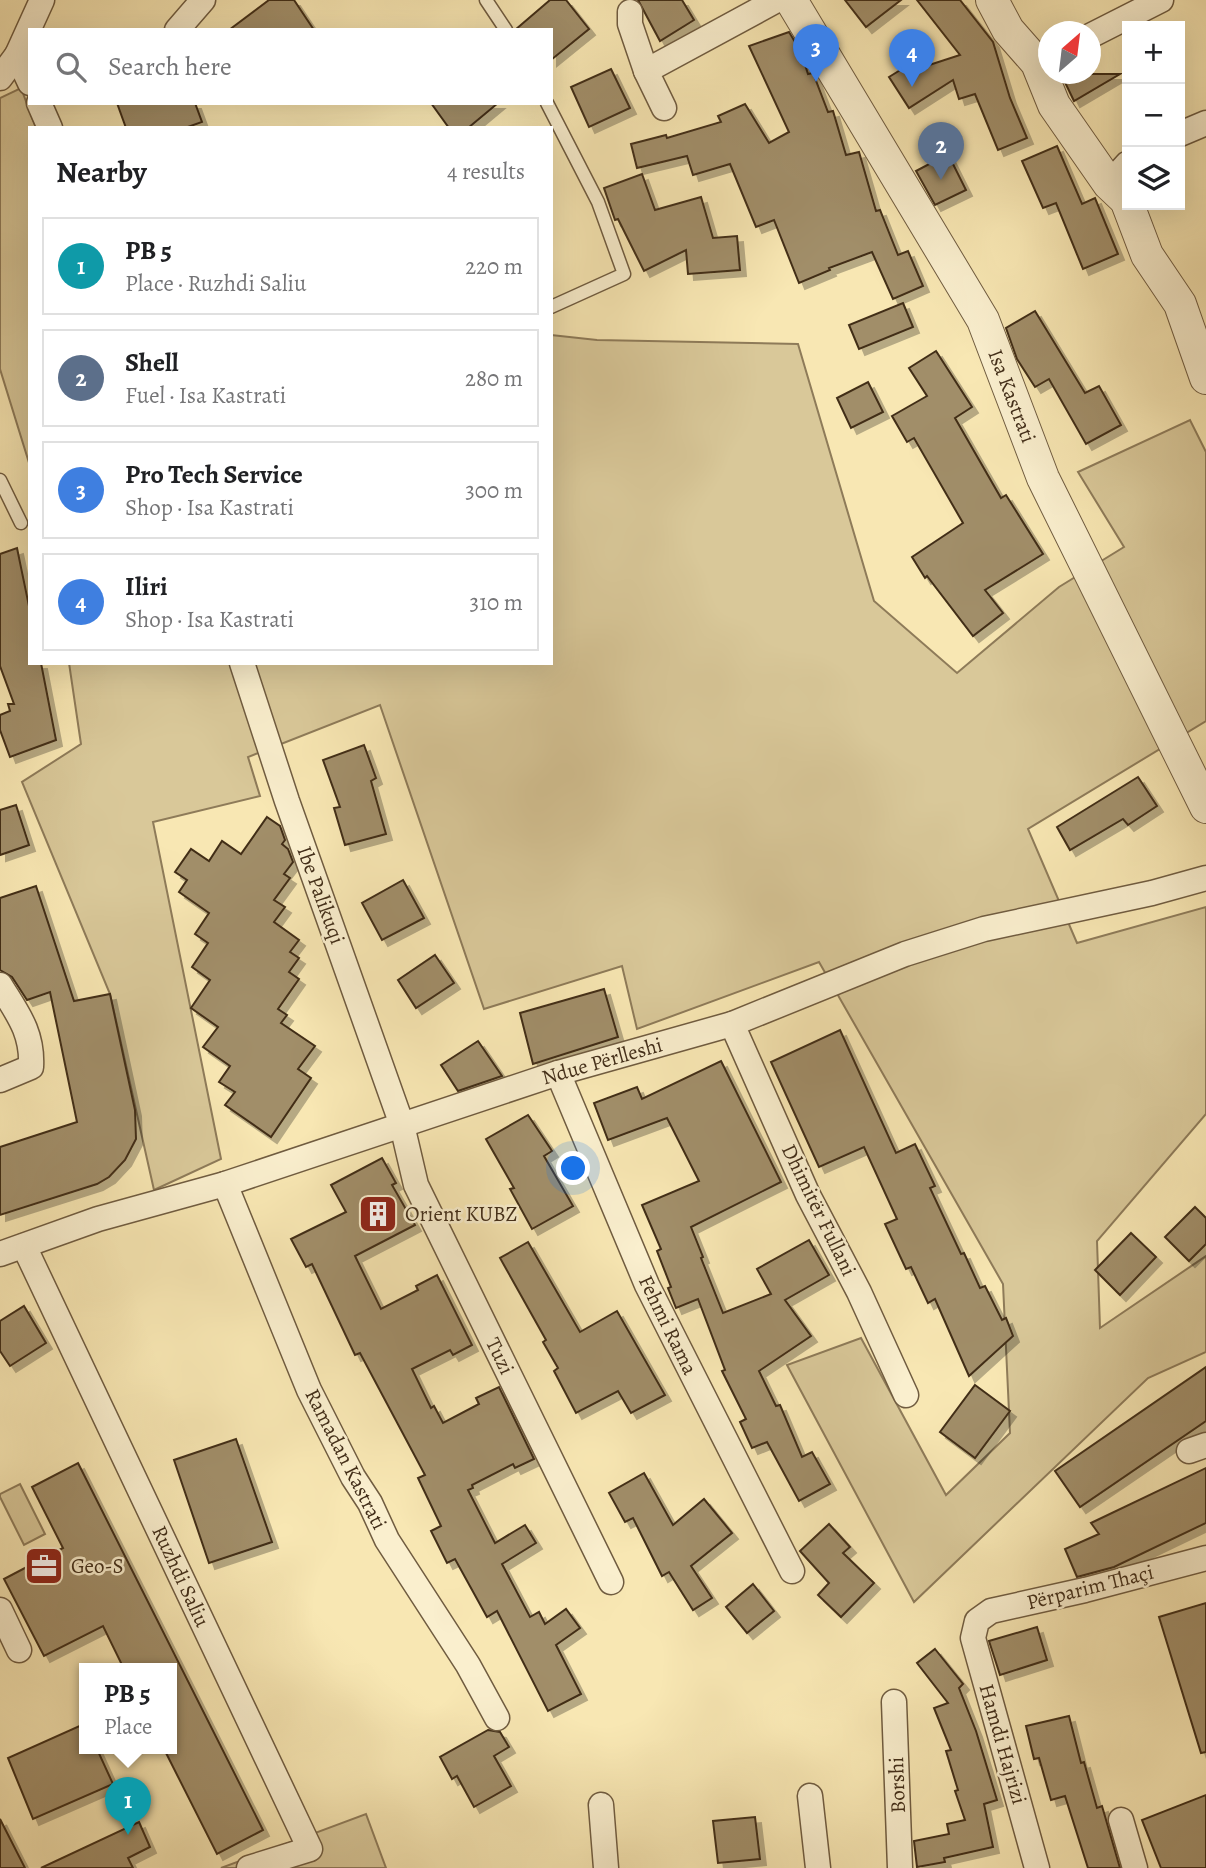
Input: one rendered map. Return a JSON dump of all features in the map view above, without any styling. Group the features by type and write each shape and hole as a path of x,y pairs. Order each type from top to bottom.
{"street":[{"path":"32,28 42,0"},
{"path":"179,28 203,0"},
{"path":"646,71 777,0"},
{"name":"Isa Kastrati","path":"791,0 983,320 1042,478 1206,807"},
{"path":"992,0 1008,30 1038,56"},
{"path":"1101,30 1161,0"},
{"path":"630,12 629,24 646,71 664,108"},
{"path":"0,78 23,56 28,75"},
{"path":"1049,84 1055,105 1122,187"},
{"path":"40,105 49,126"},
{"path":"1185,132 1206,123"},
{"path":"1131,210 1147,255 1180,304 1206,378"},
{"name":"Ibe Palikuqi","path":"243,665 287,801 402,1125"},
{"name":"Ndue Përlleshi","path":"0,1254 98,1219 225,1184 558,1073 732,1024 905,954 984,929 1152,893 1206,878"},
{"path":"0,985 26,1029 32,1049 31,1067 0,1080"},
{"name":"Dhimitër Fullani","path":"732,1024 808,1195 859,1292 906,1395"},
{"name":"Fehmi Rama","path":"558,1073 647,1285 792,1571"},
{"name":"Tuzi","path":"402,1125 416,1185 611,1582"},
{"name":"Ramadan Kastrati","path":"225,1184 309,1390 353,1477 370,1503 387,1540 468,1665 497,1718"},
{"name":"Ruzhdi Saliu","path":"24,1247 310,1849 249,1868"},
{"name":"Përparim Thaçi","path":"977,1621 991,1611 1085,1590 1206,1558"},
{"path":"0,1610 19,1650"},
{"name":"Hamdi Hajrizi","path":"977,1621 973,1638 1037,1868"},
{"name":"Borshi","path":"894,1702 900,1868"},
{"path":"810,1796 818,1868"},
{"path":"601,1805 606,1868"},
{"path":"1121,1820 1135,1868"}],"lane":[{"path":"486,0 505,28"},
{"path":"548,105 598,202 624,274 553,306"},
{"path":"0,480 20,523"}],"shaded area":[{"path":"21,88 35,126 28,126 28,460 0,369 0,98"},
{"path":"553,335 597,340 798,344 874,601 957,673 1059,587 1124,547 1078,472 1190,420 1206,452 1206,721 1028,829 1077,943 1206,907 1206,1114 1097,1241 1100,1328 1206,1256 1206,1352 1148,1378 914,1602 787,1365 861,1338 946,1495 1010,1433 1003,1284 819,962 637,1029 622,966 484,1009 380,705 248,757 260,796 153,822 221,1159 154,1190 110,994 22,782 81,744 69,665 553,665"},
{"path":"20,1484 45,1534 24,1545 0,1497 0,1494"},
{"path":"366,1814 386,1868 221,1868"}],"building":[{"path":"269,0 294,0 313,28 232,28"},
{"path":"550,0 566,0 589,29 553,58 553,28 517,28"},
{"path":"638,0 682,0 694,20 660,41"},
{"path":"845,0 901,0 866,27"},
{"path":"917,0 960,0 993,42 1010,98 1027,138 998,150 975,94 959,99 953,80 909,108 889,77 915,61 920,68 960,55"},
{"path":"789,32 801,52 808,74 813,73 828,112 833,111 846,155 859,152 876,211 880,210 898,255 908,251 923,286 893,299 872,252 799,283 774,220 756,227 730,164 693,175 687,156 637,168 631,144 666,135 667,138 721,122 718,116 745,104 769,143 789,132 749,46"},
{"path":"611,69 630,108 589,127 571,87"},
{"path":"1101,74 1120,74 1074,101 1066,84 1101,84"},
{"path":"118,105 196,105 202,122 191,126 125,126"},
{"path":"432,105 496,105 470,126 448,126"},
{"path":"1057,146 1082,204 1095,198 1118,254 1083,269 1056,203 1043,208 1022,161"},
{"path":"948,154 966,190 935,205 916,171"},
{"path":"642,174 655,210 701,197 713,238 737,236 740,270 688,274 686,250 644,271 618,219 615,220 604,188"},
{"path":"903,303 913,327 859,349 849,325"},
{"path":"1035,311 1085,393 1099,386 1121,425 1086,444 1049,379 1035,387 1017,359 1006,328"},
{"path":"936,351 972,407 955,418 1001,498 1006,495 1043,554 985,590 1003,613 973,636 927,576 925,578 912,557 963,523 914,438 907,442 892,416 927,396 909,368"},
{"path":"868,382 883,412 851,428 837,398"},
{"path":"17,548 28,601 28,665 41,665 56,740 10,757 0,730 0,715 10,711 8,704 14,704 0,666 0,554"},
{"path":"364,745 376,778 371,781 386,834 345,845 334,808 340,807 323,760"},
{"path":"1138,777 1157,806 1128,825 1123,819 1070,850 1057,827"},
{"path":"16,805 29,845 0,855 0,810"},
{"path":"267,817 280,826 285,840 282,844 288,849 293,862 284,874 290,878 274,900 285,907 274,922 299,940 290,952 299,958 289,972 299,979 278,1009 287,1015 281,1023 315,1046 298,1069 311,1078 271,1137 225,1105 235,1092 219,1082 230,1066 203,1047 218,1027 191,1008 210,980 192,967 208,943 195,934 209,913 179,892 187,880 175,872 191,849 209,861 222,841 241,854"},
{"path":"403,880 424,918 382,940 362,903"},
{"path":"36,886 74,1001 110,994 135,1110 136,1139 125,1160 109,1177 97,1184 0,1215 0,1147 77,1122 50,992 27,1000 12,977 0,970 0,898"},
{"path":"435,955 454,983 416,1008 398,980"},
{"path":"604,989 618,1037 533,1064 520,1013"},
{"path":"840,1030 896,1153 915,1144 935,1186 930,1188 961,1254 964,1253 980,1288 985,1286 1002,1320 1006,1318 1013,1336 969,1376 935,1299 928,1303 911,1267 906,1269 885,1224 897,1219 864,1147 819,1167 771,1062"},
{"path":"478,1041 502,1076 458,1091 441,1065"},
{"path":"721,1061 781,1182 691,1227 723,1313 771,1294 757,1269 809,1240 829,1275 785,1300 811,1336 759,1371 776,1406 780,1405 802,1457 812,1452 830,1484 799,1501 767,1442 752,1448 740,1422 746,1419 722,1371 725,1370 698,1299 676,1308 668,1288 671,1287 657,1251 661,1249 642,1205 699,1181 667,1118 608,1140 594,1103 637,1087 642,1099"},
{"path":"528,1115 552,1151 544,1156 573,1206 532,1229 510,1189 514,1188 486,1139"},
{"path":"382,1158 396,1183 392,1185 415,1225 355,1256 381,1309 418,1290 416,1286 437,1275 472,1345 453,1355 450,1350 412,1369 431,1408 434,1406 443,1423 479,1404 476,1398 499,1387 534,1459 515,1468 513,1464 472,1485 473,1488 468,1490 495,1543 525,1525 536,1543 502,1564 530,1617 539,1612 545,1624 566,1609 580,1628 556,1645 581,1694 548,1711 497,1611 487,1617 455,1559 447,1563 431,1531 441,1526 418,1478 425,1475 360,1353 355,1355 312,1264 306,1267 291,1239 346,1212 331,1185"},
{"path":"1195,1207 1206,1218 1206,1244 1189,1261 1165,1237"},
{"path":"1131,1233 1156,1257 1120,1295 1095,1270"},
{"path":"528,1242 580,1332 617,1311 665,1395 631,1413 618,1391 576,1413 554,1371 558,1368 543,1342 546,1340 500,1258"},
{"path":"24,1306 46,1343 10,1366 0,1351 0,1321"},
{"path":"1206,1367 1206,1421 1080,1507 1055,1471"},
{"path":"975,1385 1010,1411 975,1458 940,1432"},
{"path":"236,1439 272,1542 209,1563 174,1460"},
{"path":"78,1463 263,1830 217,1854 167,1754 177,1754 177,1663 121,1663 103,1626 44,1656 4,1579 63,1548 32,1487"},
{"path":"1206,1468 1206,1523 1114,1567 1077,1577 1065,1549 1099,1534 1091,1523"},
{"path":"644,1473 673,1525 704,1499 732,1533 691,1566 712,1598 693,1610 669,1572 662,1576 633,1518 625,1522 609,1493"},
{"path":"829,1524 850,1547 843,1553 874,1583 841,1617 818,1595 829,1583 800,1551"},
{"path":"753,1584 774,1611 747,1633 726,1607"},
{"path":"1206,1603 1206,1752 1201,1753 1159,1617"},
{"path":"1037,1627 1047,1660 1000,1675 989,1641"},
{"path":"935,1649 963,1684 959,1688 976,1731 997,1800 984,1804 993,1847 944,1858 945,1862 917,1867 914,1841 949,1834 947,1824 965,1820 946,1751 951,1750 934,1708 948,1703 917,1663"},
{"path":"1069,1716 1081,1763 1084,1762 1097,1808 1102,1806 1120,1868 1088,1868 1065,1796 1051,1800 1039,1758 1034,1759 1026,1726"},
{"path":"79,1726 79,1754 99,1754 113,1784 33,1819 8,1758"},
{"path":"488,1730 500,1732 509,1747 494,1756 511,1786 474,1807 457,1776 452,1779 440,1757"},
{"path":"1206,1795 1206,1868 1161,1868 1142,1820"},
{"path":"755,1817 760,1859 718,1863 713,1821"},
{"path":"0,1819 25,1868 0,1868"},
{"path":"139,1822 150,1847 128,1858 133,1868 41,1868"}],"place":[{"name":"Pro Tech Service","path":"816,82"},
{"name":"Iliri","path":"912,87"},
{"name":"Shell","path":"941,180"},
{"name":"Orient KUBZ","path":"378,1214"},
{"name":"Geo-S","path":"44,1566"},
{"name":"PB 5","path":"128,1835"}]}
